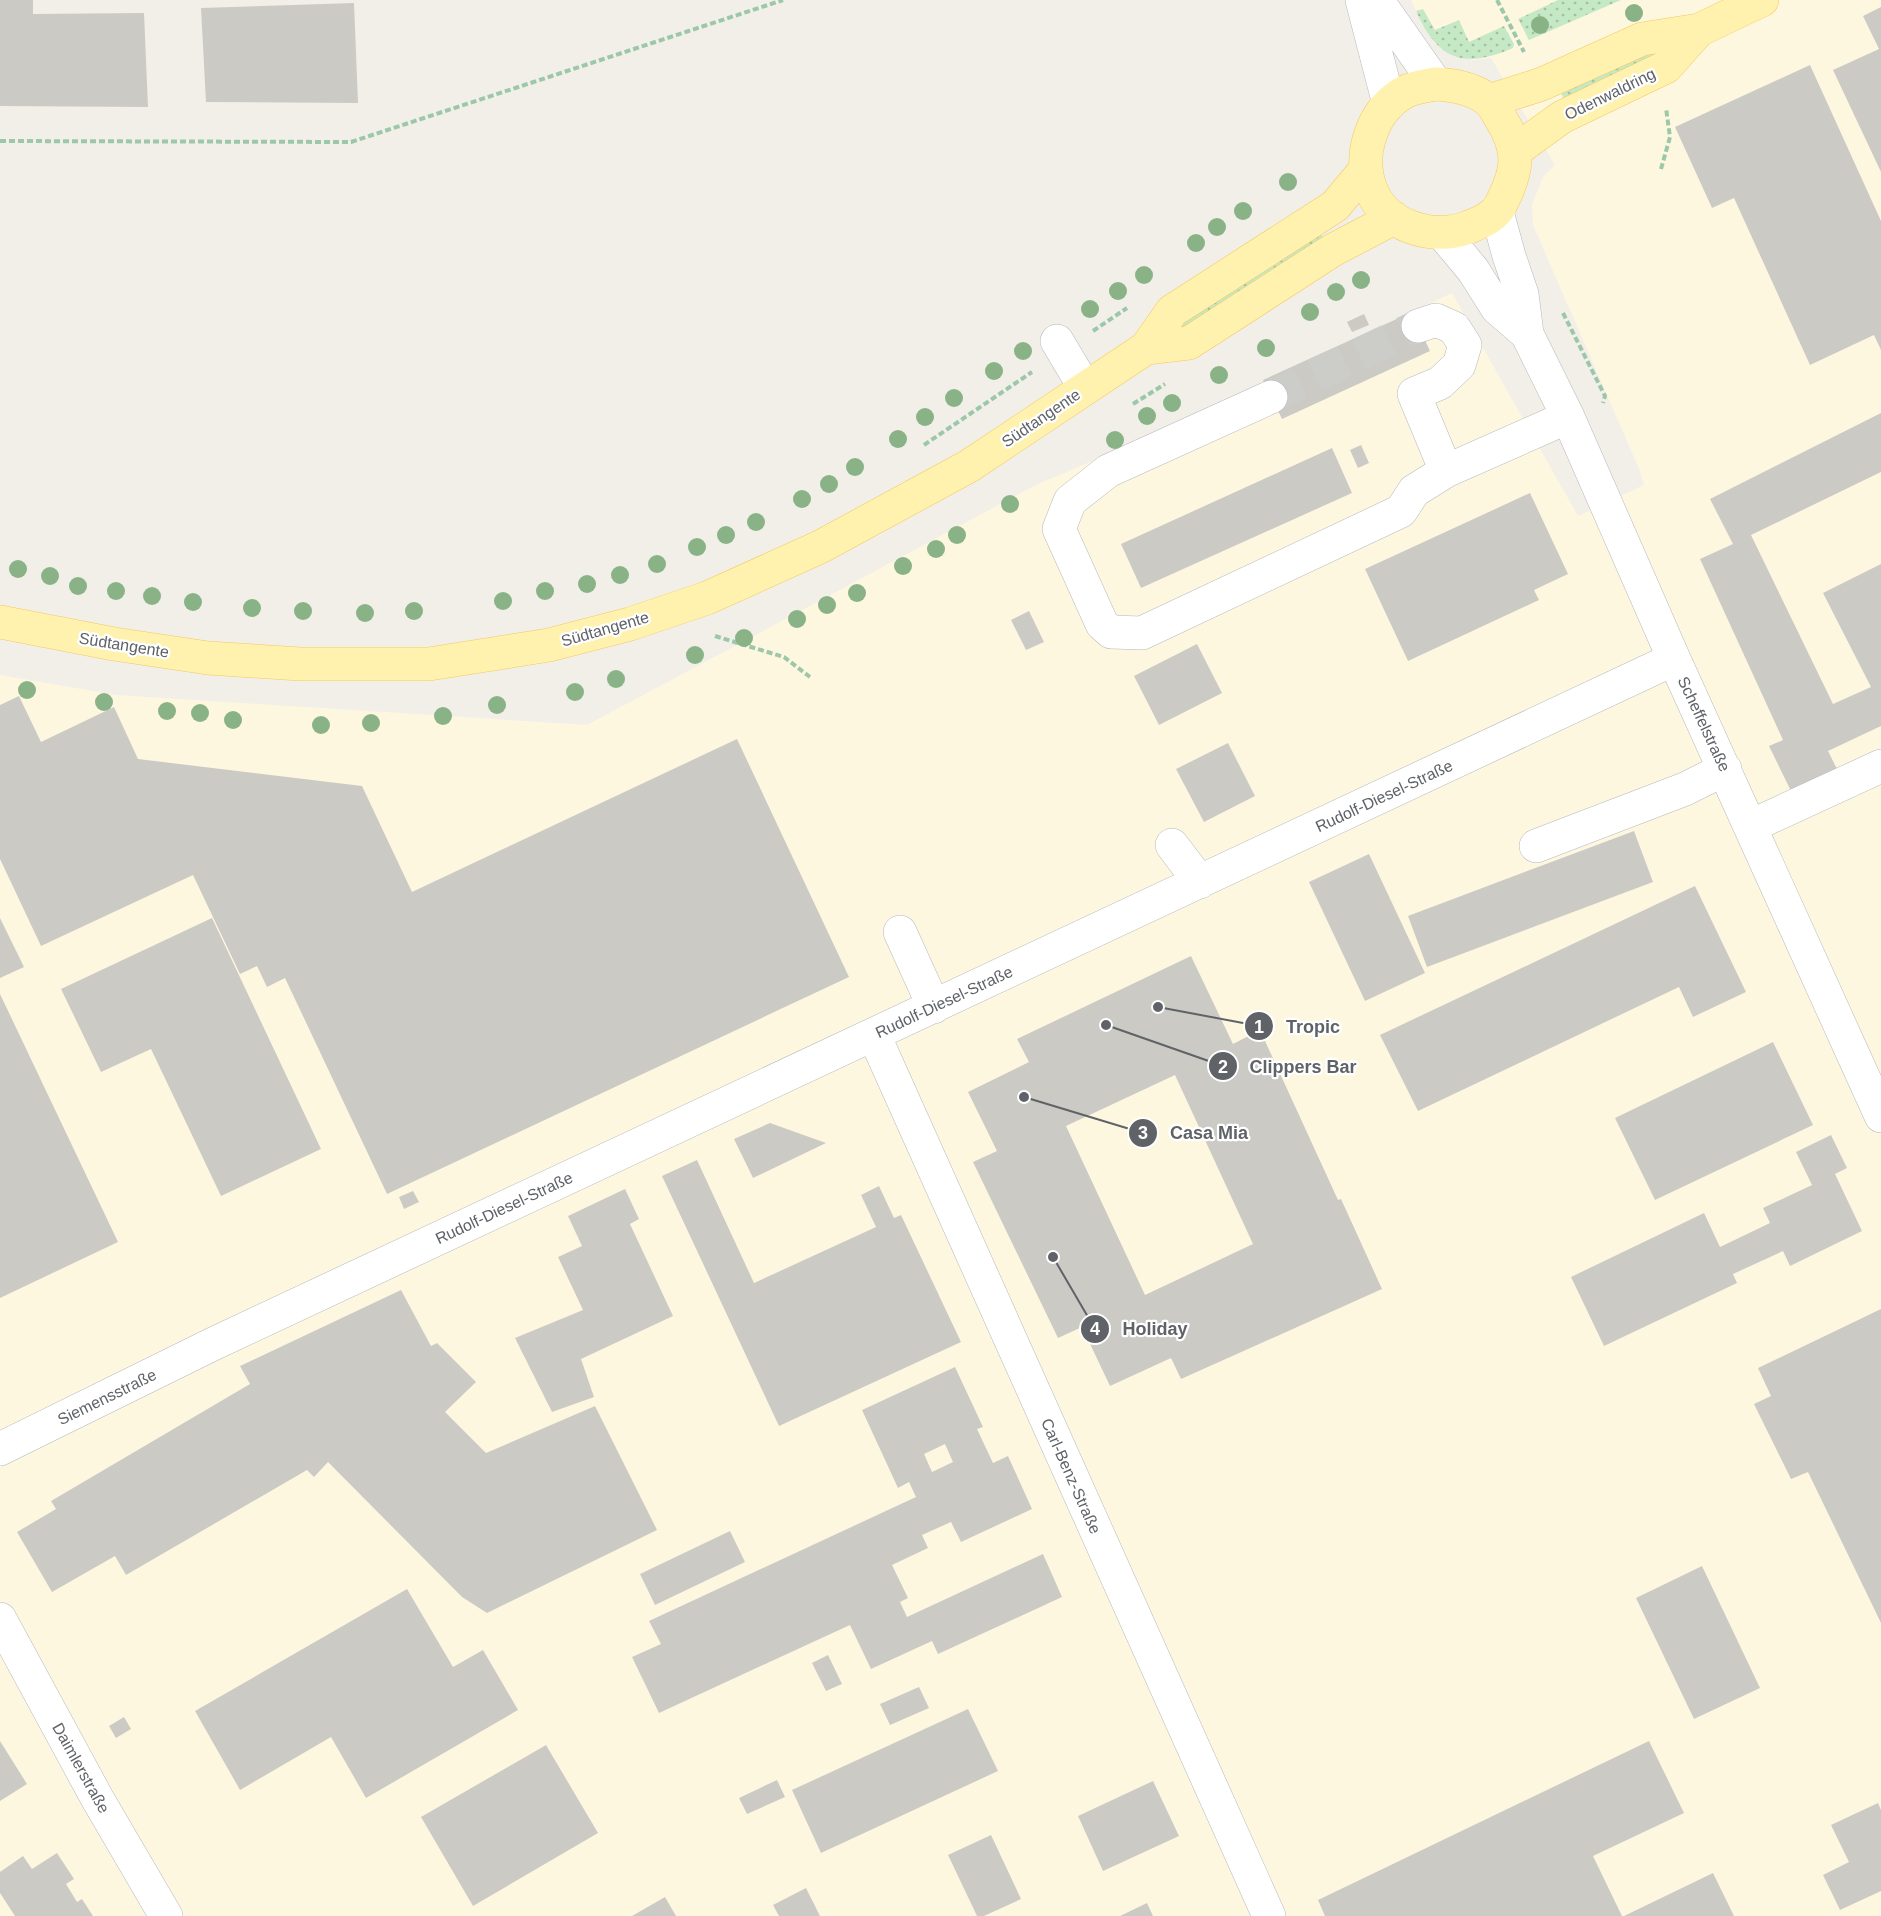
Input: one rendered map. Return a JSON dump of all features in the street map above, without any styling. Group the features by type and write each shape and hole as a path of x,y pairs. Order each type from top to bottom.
{"main road":[{"name":"Odenwaldring","path":"1489,101 1542,84 1642,39 1699,30 1762,0"},
{"name":"Odenwaldring","path":"1515,151 1562,117 1666,67 1699,30"},
{"path":"1436,84 1463,88 1489,101 1511,135 1515,151 1515,167 1511,182 1497,212 1467,228 1443,234 1418,230 1394,218 1376,200 1366,169 1369,137 1375,122 1389,104 1406,92 1436,84"},
{"name":"Südtangente","path":"0,622 114,645 208,658 300,664 429,664 549,645 630,624 707,598 820,547 969,466 1146,348 1172,311 1335,206 1366,169"},
{"name":"Südtangente","path":"1146,348 1189,343 1333,250 1394,218"}],"street":[{"path":"1362,0 1389,104"},
{"path":"1377,0 1436,84"},
{"name":"Scheffelstraße","path":"1497,212 1522,294 1527,334 1568,417 1674,659 1881,1116"},
{"name":"Scheffelstraße","path":"1443,234 1473,270 1497,308 1527,334"},
{"path":"1418,326 1436,320 1454,328 1465,345 1459,365 1440,383 1414,394 1446,471"},
{"path":"1059,346 1085,388"},
{"path":"1271,397 1108,471 1070,501 1059,529 1102,624 1111,632 1142,633 1401,511 1413,491 1446,471 1568,417"},
{"name":"Rudolf-Diesel-Straße","path":"213,1344 1674,659"},
{"path":"1750,824 1764,820 1881,766"},
{"path":"1536,846 1685,789 1725,769"},
{"path":"1172,845 1200,882"},
{"path":"900,932 934,1007"},
{"name":"Carl-Benz-Straße","path":"874,1035 1269,1916"},
{"name":"Siemensstraße","path":"0,1449 213,1344"},
{"name":"Daimlerstraße","path":"0,1619 97,1798 166,1916"}],"path":[{"path":"0,141 351,142 783,0"},
{"path":"1497,0 1528,58"},
{"path":"1661,169 1670,137 1664,99"},
{"path":"921,448 960,423 1059,346 1129,307"},
{"path":"708,633 784,657 810,677"}],"shaded area":[{"path":"1411,0 1881,0 1881,1916 0,1916 0,675 116,695 587,725 1036,485 1116,451 1452,293 1578,516 1644,485 1640,471 1533,225 1532,205 1543,177 1555,165 1491,58 1474,60 1453,56 1435,44 1422,24"}],"green space":[{"path":"1558,0 1621,0 1529,40 1518,19"},
{"path":"1423,9 1435,30 1459,20 1469,42 1504,26 1514,44 1513,48 1480,58 1467,59 1454,56 1443,50 1424,28 1416,11"},
{"path":"1650,42 1657,53 1564,99 1558,87"},
{"path":"1319,231 1324,239 1175,334 1171,324"}],"building":[{"path":"0,0 33,0 33,14 144,13 148,107 0,106"},
{"path":"354,3 358,103 206,102 201,8"},
{"path":"1881,7 1881,172 1833,70 1879,49 1863,16"},
{"path":"1810,65 1881,221 1881,350 1874,335 1810,365 1734,198 1712,208 1675,127"},
{"path":"1412,312 1430,351 1282,419 1263,380"},
{"path":"1364,314 1369,325 1352,332 1347,322"},
{"path":"1881,413 1881,472 1751,535 1833,704 1871,687 1823,593 1881,564 1881,726 1828,751 1837,769 1791,791 1769,746 1783,740 1700,559 1733,544 1710,499"},
{"path":"1361,445 1369,463 1358,468 1350,450"},
{"path":"1332,448 1352,493 1141,588 1121,544"},
{"path":"1530,493 1568,574 1534,590 1539,600 1408,661 1365,569"},
{"path":"1029,611 1044,642 1026,650 1011,620"},
{"path":"1197,644 1222,693 1159,725 1134,676"},
{"path":"19,696 41,742 114,707 138,759 362,786 412,892 737,739 849,977 387,1194 285,978 267,987 257,966 240,974 193,875 41,946 0,859 0,705"},
{"path":"1228,743 1255,796 1204,822 1176,769"},
{"path":"1634,831 1653,882 1427,967 1408,916"},
{"path":"1369,854 1425,973 1365,1001 1309,882"},
{"path":"1695,886 1746,992 1693,1017 1679,987 1418,1111 1380,1035"},
{"path":"0,918 24,967 0,978"},
{"path":"212,918 321,1149 221,1196 151,1049 101,1072 61,989"},
{"path":"1191,956 1233,1044 1260,1030 1338,1200 1341,1199 1382,1289 1181,1379 1171,1358 1110,1386 1082,1327 1058,1338 973,1162 997,1151 968,1092 1029,1062 1017,1039","holes":["1175,1075 1253,1244 1145,1295 1066,1126"]},
{"path":"0,994 118,1242 0,1298"},
{"path":"1773,1042 1813,1125 1655,1200 1615,1118"},
{"path":"770,1123 826,1143 753,1178 734,1139"},
{"path":"1831,1135 1847,1168 1835,1174 1862,1231 1790,1266 1783,1251 1733,1274 1737,1283 1604,1346 1571,1277 1704,1213 1720,1247 1770,1223 1763,1208 1812,1185 1796,1152"},
{"path":"697,1160 754,1283 876,1227 861,1195 879,1186 894,1218 901,1215 961,1342 779,1426 662,1176"},
{"path":"625,1189 639,1219 630,1224 673,1316 581,1359 594,1397 552,1412 515,1338 583,1310 558,1257 582,1246 568,1216"},
{"path":"413,1191 419,1202 404,1209 399,1197"},
{"path":"401,1290 431,1346 437,1343 476,1382 445,1412 486,1453 595,1406 657,1530 487,1613 462,1597 328,1462 314,1477 307,1470 126,1575 115,1556 52,1592 17,1532 56,1509 51,1501 250,1384 240,1366"},
{"path":"1881,1309 1881,1623 1808,1472 1791,1479 1754,1404 1771,1396 1758,1368"},
{"path":"955,1367 983,1427 977,1429 993,1463 1008,1456 1032,1509 961,1542 951,1522 922,1535 928,1548 892,1565 908,1598 900,1602 907,1617 1043,1554 1062,1597 938,1654 932,1641 871,1669 850,1625 659,1713 632,1657 661,1644 649,1621 916,1497 909,1482 898,1488 862,1410","holes":["945,1444 953,1462 932,1472 924,1454"]},
{"path":"730,1531 745,1562 655,1605 640,1574"},
{"path":"1702,1566 1760,1688 1694,1719 1636,1598"},
{"path":"407,1589 453,1667 483,1650 518,1710 366,1798 331,1737 240,1790 195,1711"},
{"path":"828,1655 842,1684 826,1691 812,1663"},
{"path":"919,1687 929,1708 890,1725 880,1704"},
{"path":"968,1709 998,1771 821,1853 792,1790"},
{"path":"124,1717 131,1729 116,1738 109,1726"},
{"path":"0,1741 27,1784 0,1801"},
{"path":"1649,1741 1684,1813 1593,1856 1622,1916 1325,1916 1318,1900"},
{"path":"546,1745 598,1833 473,1906 421,1817"},
{"path":"777,1780 785,1797 747,1814 739,1798"},
{"path":"1153,1781 1179,1836 1103,1871 1078,1816"},
{"path":"1878,1803 1881,1810 1881,1891 1840,1910 1823,1875 1849,1862 1831,1825"},
{"path":"991,1835 1021,1899 984,1916 977,1916 948,1855"},
{"path":"57,1853 74,1879 66,1884 77,1902 82,1899 93,1916 15,1916 0,1893 0,1872 23,1856 32,1869"},
{"path":"1713,1873 1734,1916 1624,1916"},
{"path":"806,1888 820,1916 779,1916 773,1905"},
{"path":"665,1897 676,1916 632,1916"},
{"path":"1147,1903 1153,1916 1120,1916"}],"tunnel":[{"path":"1271,397 1418,326"}],"place":[{"name":"Tropic","path":"1158,1007"},
{"name":"Clippers Bar","path":"1106,1025"},
{"name":"Casa Mia","path":"1024,1097"},
{"name":"Holiday","path":"1053,1257"}]}
